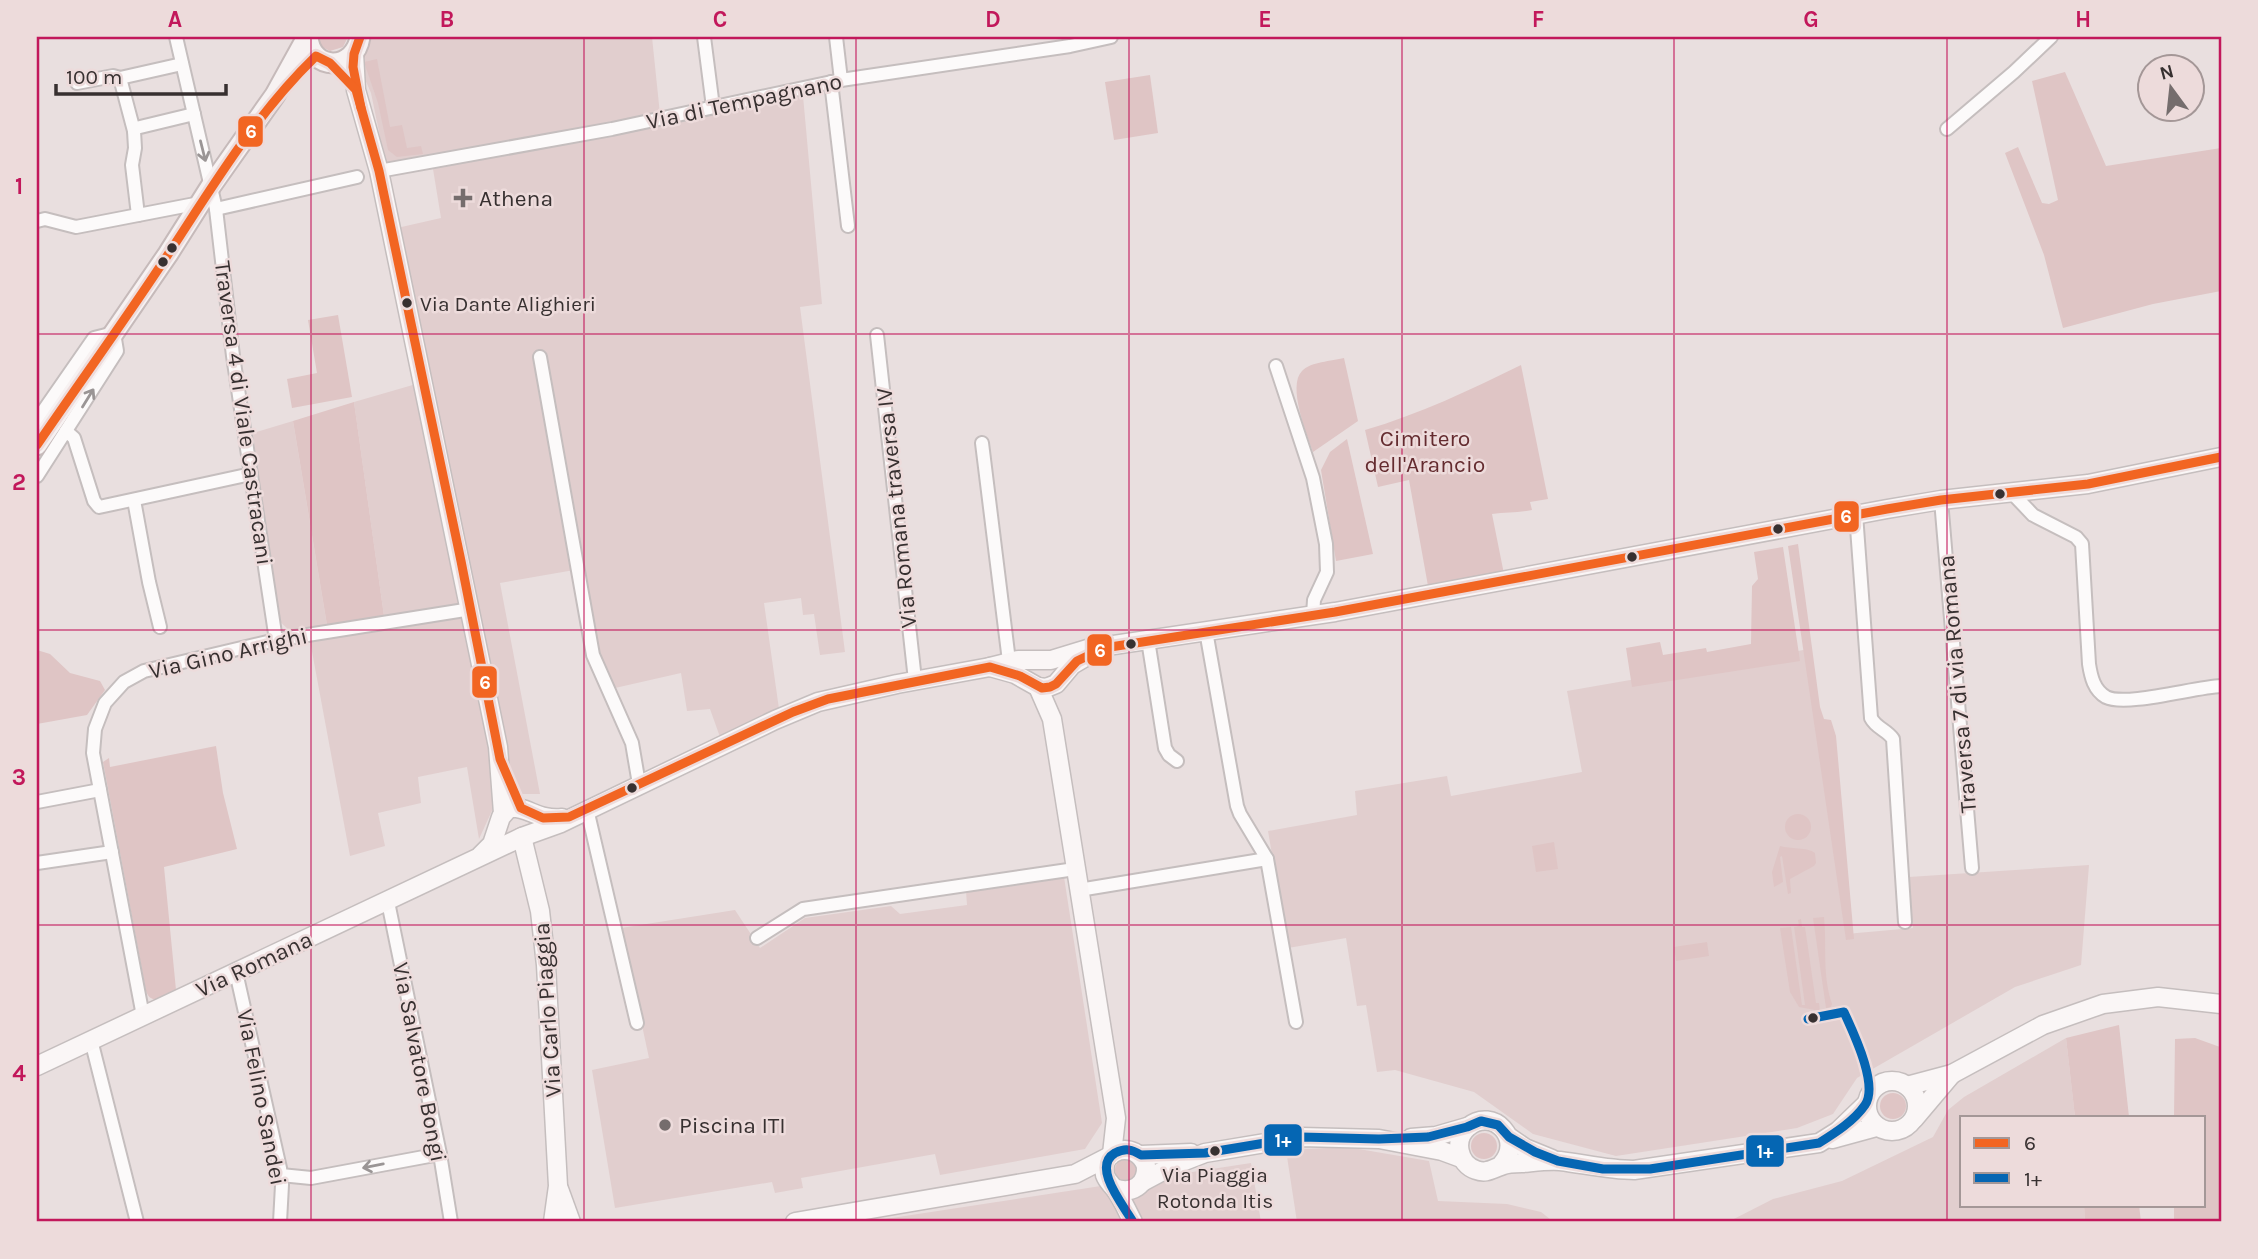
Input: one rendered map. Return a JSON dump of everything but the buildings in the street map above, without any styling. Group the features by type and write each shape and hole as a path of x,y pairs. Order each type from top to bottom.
{"main road":[{"path":"307,37 311,50 356,90"},
{"path":"37,445 168,254 208,206 211,186 275,95 307,37"},
{"path":"275,95 323,60 348,59 357,45"},
{"path":"357,45 356,90 379,171 513,814 506,836 522,837 531,827 531,819 513,814"},
{"name":"Via Romana","path":"37,1066 522,837 561,823 818,702 1009,661 1046,660 1075,652 1313,615 1856,514 1941,500 2088,484 2221,457"},
{"name":"Via Romana","path":"990,667 1047,683 1077,661 1104,648"},
{"path":"1046,660 1059,670 1047,683 1031,675 1032,667 1046,660"},
{"path":"1047,683 1116,1118 1111,1155 1105,1169 1107,1179 1133,1222"},
{"name":"Via Romana","path":"471,862 492,844 513,814 548,819 569,817"},
{"name":"Via Carlo Piaggia","path":"522,837 542,927 558,1186 553,1222"},
{"path":"1907,1086 1952,1074 2043,1025 2103,1004 2158,997 2221,1004"},
{"path":"1913,1120 1917,1102 1907,1086 1895,1081 1880,1084 1870,1092 1866,1104 1867,1114 1876,1126 1887,1131 1896,1131 1913,1120 1952,1074"},
{"path":"1825,1141 1866,1104"},
{"path":"1116,1118 1147,1170 1141,1184 1133,1222"},
{"path":"795,1222 1075,1174 1123,1149 1136,1153 1205,1153 1301,1137 1379,1139 1436,1136 1481,1121 1492,1122 1525,1148 1558,1161 1603,1169 1634,1170 1807,1146 1876,1126"},
{"path":"1461,1158 1459,1141 1467,1127"},
{"path":"1501,1166 1509,1154 1509,1137"},
{"path":"1379,1139 1442,1151 1461,1158 1477,1171 1558,1161"},
{"path":"1075,1174 1126,1191 1174,1165 1205,1153"},
{"name":"Via Carlo Piaggia","path":"558,1186 571,1222"}],"street":[{"path":"176,37 211,186"},
{"path":"704,37 713,107"},
{"path":"836,37 836,81 848,226"},
{"name":"Via di Tempagnano","path":"379,171 612,129 836,81 1111,37"},
{"path":"1947,129 2052,37"},
{"path":"77,83 113,76 120,78 182,64"},
{"path":"120,78 134,131 132,165 138,215"},
{"path":"134,131 136,128 194,114"},
{"path":"40,216 76,227 138,215 208,206 357,177"},
{"name":"Traversa 4 di Viale Castracani","path":"208,206 276,640"},
{"path":"37,420 94,338 114,333 117,351 37,476"},
{"name":"Via Romana traversa IV","path":"877,335 915,680"},
{"path":"540,357 593,655 632,743 639,784"},
{"path":"1276,366 1313,478 1326,544 1327,572 1314,600 1313,615"},
{"path":"66,431 74,438 94,501 99,507 251,474"},
{"path":"982,443 1009,661"},
{"path":"2012,493 2032,515 2076,537 2082,544 2089,664 2093,680 2100,692 2111,699 2127,700 2221,686"},
{"path":"134,500 160,626"},
{"name":"Traversa 7 di via Romana","path":"1941,500 1972,867"},
{"path":"1856,514 1871,718 1874,724 1888,731 1893,739 1905,922"},
{"name":"Via Gino Arrighi","path":"143,1016 93,753 95,729 105,703 124,682 158,666 276,640 471,609"},
{"path":"1206,631 1237,806 1267,859 1296,1022"},
{"path":"1148,640 1165,748 1177,761"},
{"path":"37,802 100,790"},
{"path":"587,809 637,1023"},
{"path":"37,863 112,852"},
{"path":"1079,890 1267,859"},
{"path":"757,938 803,909 1075,869"},
{"name":"Via Salvatore Bongi","path":"388,902 440,1153 451,1222"},
{"name":"Via Felino Sandei","path":"236,972 281,1175 280,1222"},
{"path":"91,1040 137,1222"},
{"path":"281,1175 311,1178 440,1153"}],"shaded area":[{"path":"368,37 652,37 661,124 803,96 822,304 800,307 845,652 820,655 814,614 803,615 801,598 764,603 779,709 720,737 710,709 687,711 681,673 615,688 597,653 580,569 500,583 540,794 520,794 495,804 479,839 467,767 418,777 421,803 378,813 385,846 350,856 308,630 288,629 278,620 253,433 293,421 327,625 384,616 354,402 430,380 397,228 441,218 433,169 388,175 371,93 359,65"},
{"path":"1809,649 1846,934 1913,928 1909,877 2089,865 2081,965 2015,987 1857,1078 1833,1114 1797,1128 1616,1156 1533,1134 1474,1092 1395,1070 1377,1072 1366,1005 1357,1006 1346,938 1288,948 1268,831 1357,815 1355,791 1447,776 1451,796 1582,772 1567,691"},
{"path":"1064,877 1102,1123 1085,1149 940,1175 935,1154 801,1178 803,1188 775,1193 772,1182 615,1208 592,1070 649,1058 621,928 735,910 760,948 805,918 891,906 900,914 967,905 966,891"},
{"path":"2066,1038 2075,1116 1960,1116 1960,1206 2084,1206 2085,1222 1728,1222 1773,1199 1842,1181 1933,1137 1948,1110 1964,1097"},
{"path":"1347,1147 1429,1161 1438,1201 1507,1204 1541,1212 1550,1219 1565,1222 1297,1222 1286,1150"},
{"path":"1251,1163 1261,1222 872,1221"}],"green space":[{"path":"318,37 348,37 343,47 330,51 322,47"},
{"path":"377,59 390,127 402,125 407,148 421,146 423,154 397,157 388,150 378,103 364,62"},
{"path":"2065,72 2106,166 2221,148 2221,291 2153,304 2063,328 2044,255 2005,153 2018,147 2042,203 2049,204 2058,200 2032,81"},
{"path":"1150,75 1158,133 1114,140 1105,82"},
{"path":"338,315 352,397 292,408 287,379 317,373 308,320"},
{"path":"1344,358 1358,421 1313,452 1297,399 1298,378 1302,371 1310,366"},
{"name":"Cimitero dell'Arancio","path":"1521,365 1548,499 1530,502 1532,510 1492,514 1504,574 1428,586 1409,480 1378,487 1365,430 1425,409"},
{"path":"354,402 384,616 327,625 293,421"},
{"path":"1347,439 1373,554 1336,561 1321,470 1330,452"},
{"path":"1798,544 1820,707 1824,719 1831,720 1836,736 1854,939 1846,940 1788,546"},
{"path":"1783,547 1800,661 1632,687 1626,648 1660,642 1663,655 1706,648 1707,652 1751,644 1752,586 1758,579 1754,552"},
{"path":"37,650 50,654 70,673 100,681 105,690 87,715 37,724"},
{"path":"216,746 223,793 237,849 164,867 176,990 155,1000 146,991 103,762 109,758 110,767"},
{"path":"1798,814 1807,818 1811,827 1807,836 1798,840 1789,836 1785,827 1789,818"},
{"path":"1554,842 1558,869 1536,872 1532,846"},
{"path":"1780,846 1815,853 1814,866 1790,879 1791,893 1788,894 1782,856 1783,882 1774,887 1772,872"},
{"path":"1824,917 1826,971 1832,1004 1826,1008 1813,918"},
{"path":"1801,919 1802,927 1805,927 1816,1003 1819,1003 1820,1011 1799,1007 1790,992 1780,928 1791,927 1802,1005 1805,1005 1794,927 1799,926 1798,920"},
{"path":"1707,942 1709,956 1676,961 1674,947"},
{"path":"2119,1025 2129,1116 2075,1116 2066,1038"},
{"path":"2195,1038 2220,1047 2221,1222 2174,1222 2174,1206 2206,1206 2206,1116 2174,1116 2175,1039"},
{"path":"1893,1093 1902,1097 1906,1106 1902,1115 1893,1119 1884,1115 1880,1106 1884,1097"},
{"path":"1484,1133 1493,1137 1497,1146 1493,1155 1484,1159 1475,1155 1471,1146 1475,1137"},
{"path":"1126,1159 1134,1162 1137,1170 1134,1178 1126,1181 1118,1178 1115,1170 1118,1162"},
{"path":"2084,1206 2139,1206 2141,1222 2085,1222"}],"transit line":[{"name":"6","path":"360,37 353,67 361,108"},
{"name":"6","path":"37,445 236,152 273,102 316,56 330,63 356,90 379,171 500,759 521,808 543,818 569,817 793,712 828,699 990,667 1020,676 1042,688 1050,687 1077,661 1104,648 1335,612 1887,509 1941,500 2088,484 2221,457"},
{"name":"1+","path":"1133,1222 1112,1187 1106,1167 1115,1153 1125,1150 1141,1155 1205,1153 1301,1137 1428,1137 1481,1121 1498,1125 1509,1137 1535,1152 1558,1161 1603,1169 1650,1169 1819,1143 1861,1111 1868,1096 1869,1085 1863,1058 1844,1012 1808,1019"}],"place":[{"name":"Athena","path":"463,198"},
{"name":"Via Dante Alighieri","path":"407,303"},
{"name":"Piscina ITI","path":"665,1125"},
{"name":"Via Piaggia Rotonda Itis","path":"1215,1151"}]}
